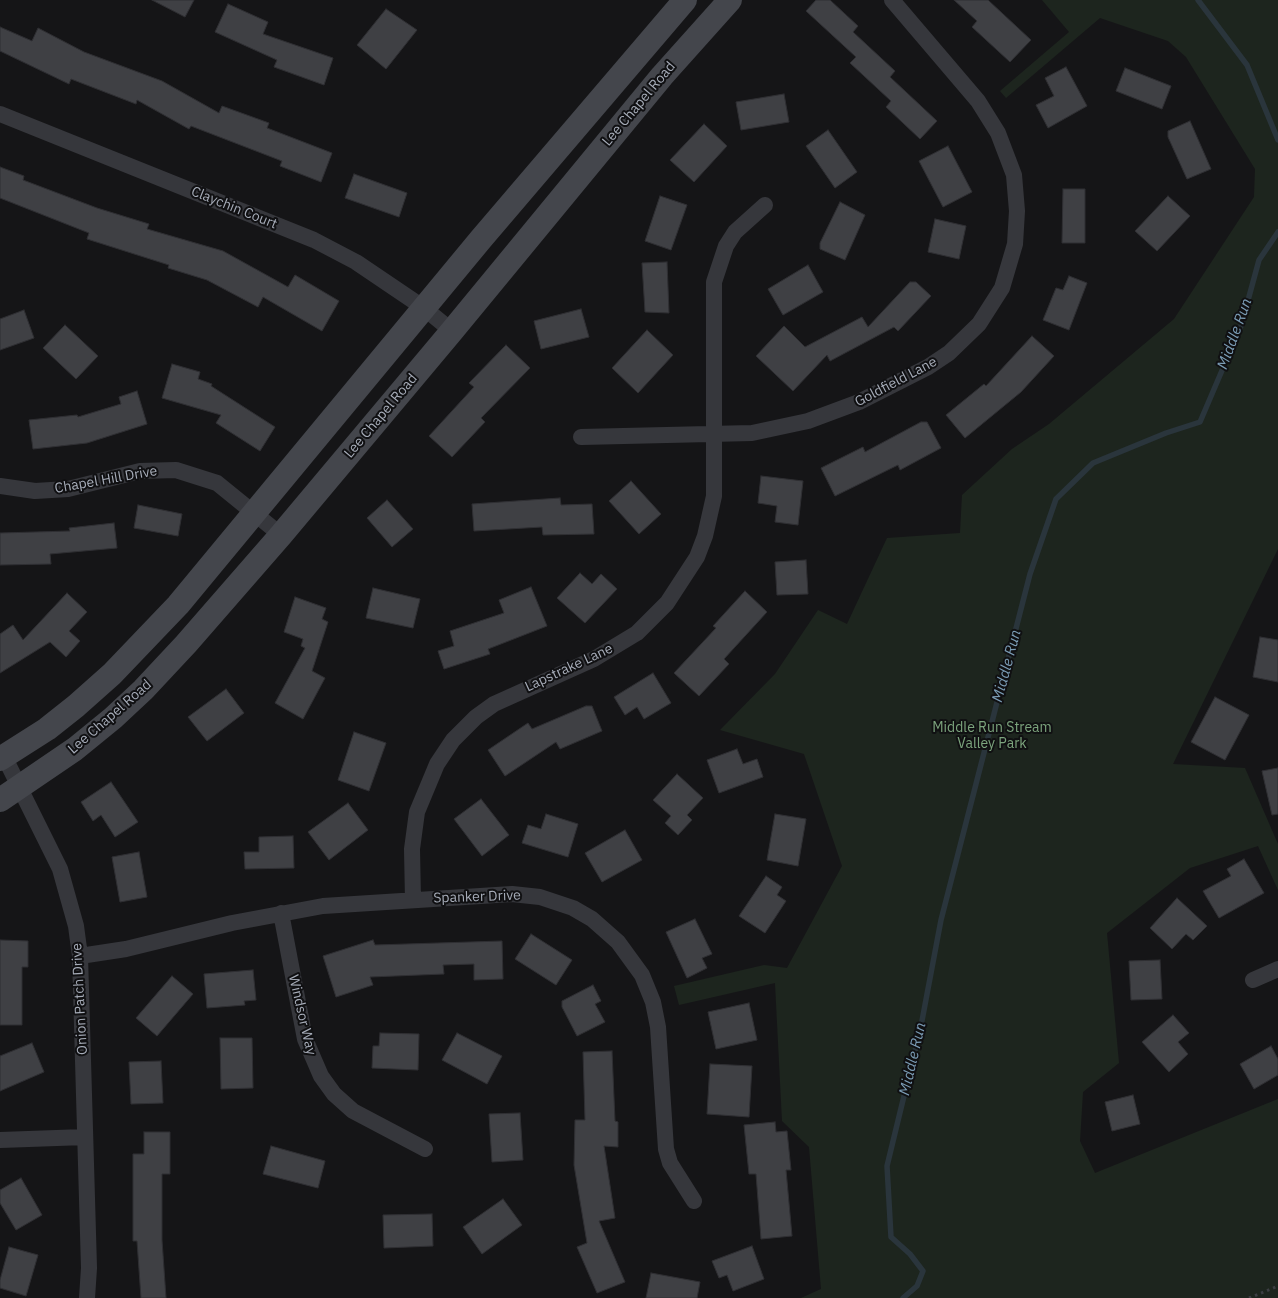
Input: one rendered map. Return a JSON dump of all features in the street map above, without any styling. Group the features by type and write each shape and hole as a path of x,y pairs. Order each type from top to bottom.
{"main road":[{"path":"2,757 47,729 112,674 178,605 424,308 685,0"},
{"name":"Lee Chapel Road","path":"0,800 75,749 143,690 281,535 662,76 730,0"}],"street":[{"name":"Goldfield Lane","path":"580,437 752,433 808,421 859,402 928,367 966,338 979,324 1002,288 1010,266 1017,228 1014,175 1007,153 994,125 978,101 892,0"},
{"name":"Claychin Court","path":"0,114 314,240 356,262 424,308 452,331"},
{"name":"Lapstrake Lane","path":"413,900 414,830 423,794 436,764 453,740 476,717 494,704 613,649 636,633 667,603 697,557 705,536 714,496 714,282 726,246 735,232 765,205"},
{"name":"Chapel Hill Drive","path":"0,486 36,491 68,489 140,471 176,470 217,483 281,535"},
{"name":"Onion Patch Drive","path":"2,757 20,788 60,869 74,919 80,956 89,1268 87,1298"},
{"name":"Spanker Drive","path":"80,956 126,949 282,913 323,906 512,894 540,897 572,908 592,919 618,942 642,975 653,1002 658,1027 666,1149 670,1163 694,1201"},
{"name":"Windsor Way","path":"282,913 305,1039 321,1076 334,1094 353,1111 425,1149"},
{"path":"1253,980 1278,969"},
{"path":"0,1140 85,1137"}],"path":[{"path":"1249,1298 1278,1286"}],"green space":[{"name":"Middle Run Stream Valley Park","path":"1042,0 1278,0 1278,549 1173,764 1245,768 1278,844 1278,890 1258,846 1190,868 1107,933 1119,1063 1083,1092 1080,1141 1095,1173 1278,1099 1278,1298 801,1298 821,1289 809,1147 782,1121 775,983 679,1005 674,986 764,965 787,968 842,866 804,754 720,730 775,674 818,610 847,624 887,538 960,533 962,495 1012,449 1049,424 1174,319 1254,197 1255,169 1186,57 1168,41 1100,18 1006,98 1000,91 1069,32"}],"building":[{"path":"152,0 194,0 185,17"},
{"path":"816,0 830,0 858,26 853,32 895,71 890,77 937,121 920,139 886,107 891,101 850,63 856,57 806,11"},
{"path":"954,0 988,0 1031,40 1010,62 972,27 977,21"},
{"path":"228,4 268,22 263,34 333,58 324,85 274,67 277,60 215,32"},
{"path":"386,9 417,30 386,69 357,45"},
{"path":"0,27 32,41 38,28 84,52 162,81 219,113 222,106 269,123 267,128 332,153 321,182 280,166 282,161 191,126 189,129 137,100 136,104 71,79 69,84 0,51"},
{"path":"1066,67 1087,106 1048,128 1036,105 1054,96 1045,78"},
{"path":"1125,68 1171,86 1162,109 1116,91"},
{"path":"784,94 789,122 741,130 736,102"},
{"path":"1190,121 1211,169 1187,179 1168,137 1168,131"},
{"path":"704,124 727,146 694,182 670,160"},
{"path":"828,130 857,172 835,188 806,146"},
{"path":"948,146 972,192 943,207 919,161"},
{"path":"0,167 24,176 23,180 97,208 149,224 147,229 223,251 288,287 295,275 339,301 322,331 263,297 258,307 207,280 168,268 169,265 87,239 89,233 0,198"},
{"path":"354,174 407,193 399,217 345,198"},
{"path":"1063,189 1085,189 1085,243 1062,243"},
{"path":"660,196 687,205 671,250 645,241"},
{"path":"1168,196 1190,216 1157,251 1135,231"},
{"path":"840,202 865,215 845,260 820,249 820,243"},
{"path":"935,219 966,226 959,259 928,252"},
{"path":"667,262 669,313 645,312 642,263"},
{"path":"808,265 823,292 783,315 768,289"},
{"path":"1069,276 1087,283 1069,330 1043,320 1056,288 1063,290"},
{"path":"910,282 916,282 931,296 898,331 894,327 830,361 827,355 793,391 756,356 784,326 805,347 862,317 868,327"},
{"path":"581,309 589,337 541,349 534,321"},
{"path":"24,310 34,338 0,350 0,319"},
{"path":"65,325 98,356 76,379 43,348"},
{"path":"647,330 673,355 638,393 612,368"},
{"path":"1032,336 1054,356 1021,392 965,438 946,415 984,384 986,386"},
{"path":"506,345 530,368 481,418 485,422 452,457 429,436 474,387 469,383"},
{"path":"172,364 200,372 198,379 212,384 211,386 275,427 260,451 216,423 221,415 162,398"},
{"path":"137,391 147,424 87,443 33,449 29,420 77,415 78,417 121,404 119,397"},
{"path":"921,422 927,422 941,448 900,470 898,465 835,496 821,468 863,447 865,452"},
{"path":"761,476 803,481 798,525 775,522 777,506 758,503"},
{"path":"631,481 661,514 639,534 609,501"},
{"path":"560,498 561,505 592,504 594,534 543,535 542,527 474,531 472,504"},
{"path":"387,500 413,529 392,547 367,518"},
{"path":"138,505 182,514 178,536 134,528"},
{"path":"114,523 117,548 50,554 51,564 0,565 0,533 70,531 69,528"},
{"path":"806,560 808,594 777,595 775,562"},
{"path":"580,573 592,584 601,574 617,589 585,623 557,598"},
{"path":"531,587 547,626 488,649 490,654 444,669 438,651 454,646 450,631 504,613 499,600"},
{"path":"373,588 420,599 413,628 366,618"},
{"path":"745,591 767,612 724,659 729,664 699,696 674,673 716,628 713,626"},
{"path":"67,593 87,612 69,631 80,641 66,657 50,642 0,673 0,634 13,625 23,640"},
{"path":"295,597 326,608 322,619 328,622 312,671 325,678 303,719 275,703 305,648 301,646 303,639 284,632"},
{"path":"1260,637 1278,640 1278,682 1253,677"},
{"path":"653,673 671,703 644,719 637,707 625,715 614,697"},
{"path":"226,689 244,713 207,741 188,717"},
{"path":"1215,697 1249,715 1225,760 1191,742"},
{"path":"586,706 592,706 602,731 560,749 556,742 505,776 488,750 528,723 532,729"},
{"path":"354,732 386,743 369,791 338,780"},
{"path":"737,749 743,764 757,759 763,777 719,793 707,760"},
{"path":"1278,768 1278,814 1272,815 1262,771"},
{"path":"677,774 703,798 687,815 692,820 678,835 665,823 671,816 653,800"},
{"path":"111,782 138,822 115,837 101,815 93,821 81,802"},
{"path":"481,799 509,835 482,856 454,819"},
{"path":"348,803 368,830 329,860 308,832"},
{"path":"546,814 578,824 568,857 522,843 528,825 541,829"},
{"path":"775,814 806,819 798,866 767,860"},
{"path":"625,830 642,860 602,882 585,853"},
{"path":"293,836 294,868 245,869 244,852 259,852 259,837"},
{"path":"139,852 147,897 120,902 112,857"},
{"path":"1244,859 1264,893 1219,918 1203,891 1231,876 1227,869"},
{"path":"766,876 782,887 777,895 786,901 765,933 739,916"},
{"path":"1177,898 1207,926 1193,940 1186,934 1172,949 1150,928"},
{"path":"695,919 712,954 702,958 707,968 687,978 666,932"},
{"path":"531,934 572,960 556,985 515,959"},
{"path":"0,940 28,941 28,967 22,967 22,1025 0,1025"},
{"path":"373,940 375,945 502,941 503,979 474,980 474,964 443,965 444,974 370,977 373,985 336,997 323,956"},
{"path":"1160,960 1162,999 1131,1000 1129,961"},
{"path":"253,970 256,1000 244,1001 245,1005 207,1008 204,974"},
{"path":"172,976 193,994 157,1036 136,1018"},
{"path":"593,985 601,1001 595,1004 605,1022 577,1036 562,1007 562,1001"},
{"path":"749,1003 757,1040 716,1049 708,1012"},
{"path":"1173,1015 1189,1033 1178,1042 1188,1054 1169,1072 1142,1042"},
{"path":"380,1033 419,1034 418,1070 372,1068 373,1046 379,1046"},
{"path":"457,1033 502,1056 487,1084 442,1060"},
{"path":"220,1038 252,1038 253,1088 221,1089"},
{"path":"32,1043 44,1072 0,1091 0,1056"},
{"path":"1271,1046 1278,1059 1278,1075 1254,1089 1240,1064"},
{"path":"612,1051 615,1121 618,1122 618,1147 604,1146 615,1218 599,1221 625,1282 597,1293 577,1247 587,1243 574,1165 575,1120 585,1120 583,1052"},
{"path":"161,1061 163,1103 131,1104 129,1062"},
{"path":"710,1064 752,1066 749,1117 707,1114"},
{"path":"1133,1095 1140,1124 1112,1131 1105,1102"},
{"path":"520,1113 523,1160 492,1162 489,1114"},
{"path":"775,1122 776,1132 787,1131 791,1170 786,1170 792,1236 761,1239 756,1174 749,1174 744,1125"},
{"path":"144,1132 170,1132 170,1174 162,1174 162,1240 166,1298 141,1298 137,1241 133,1241 133,1154 144,1154"},
{"path":"271,1146 325,1161 318,1188 263,1174"},
{"path":"21,1178 42,1215 16,1230 0,1203 0,1190"},
{"path":"503,1199 522,1225 482,1254 463,1227"},
{"path":"432,1214 433,1246 384,1248 383,1215"},
{"path":"752,1246 764,1279 733,1291 727,1275 719,1278 712,1261"},
{"path":"9,1247 38,1255 26,1296 0,1288 0,1280"},
{"path":"651,1273 700,1282 697,1298 646,1298"}],"waterway":[{"name":"Middle Run","path":"1198,0 1247,65 1278,140"},
{"name":"Middle Run","path":"903,1298 917,1286 923,1271 910,1254 891,1237 887,1166 921,1026 941,920 1030,574 1056,499 1093,463 1166,433 1200,422 1241,326 1259,260 1278,232"}]}
